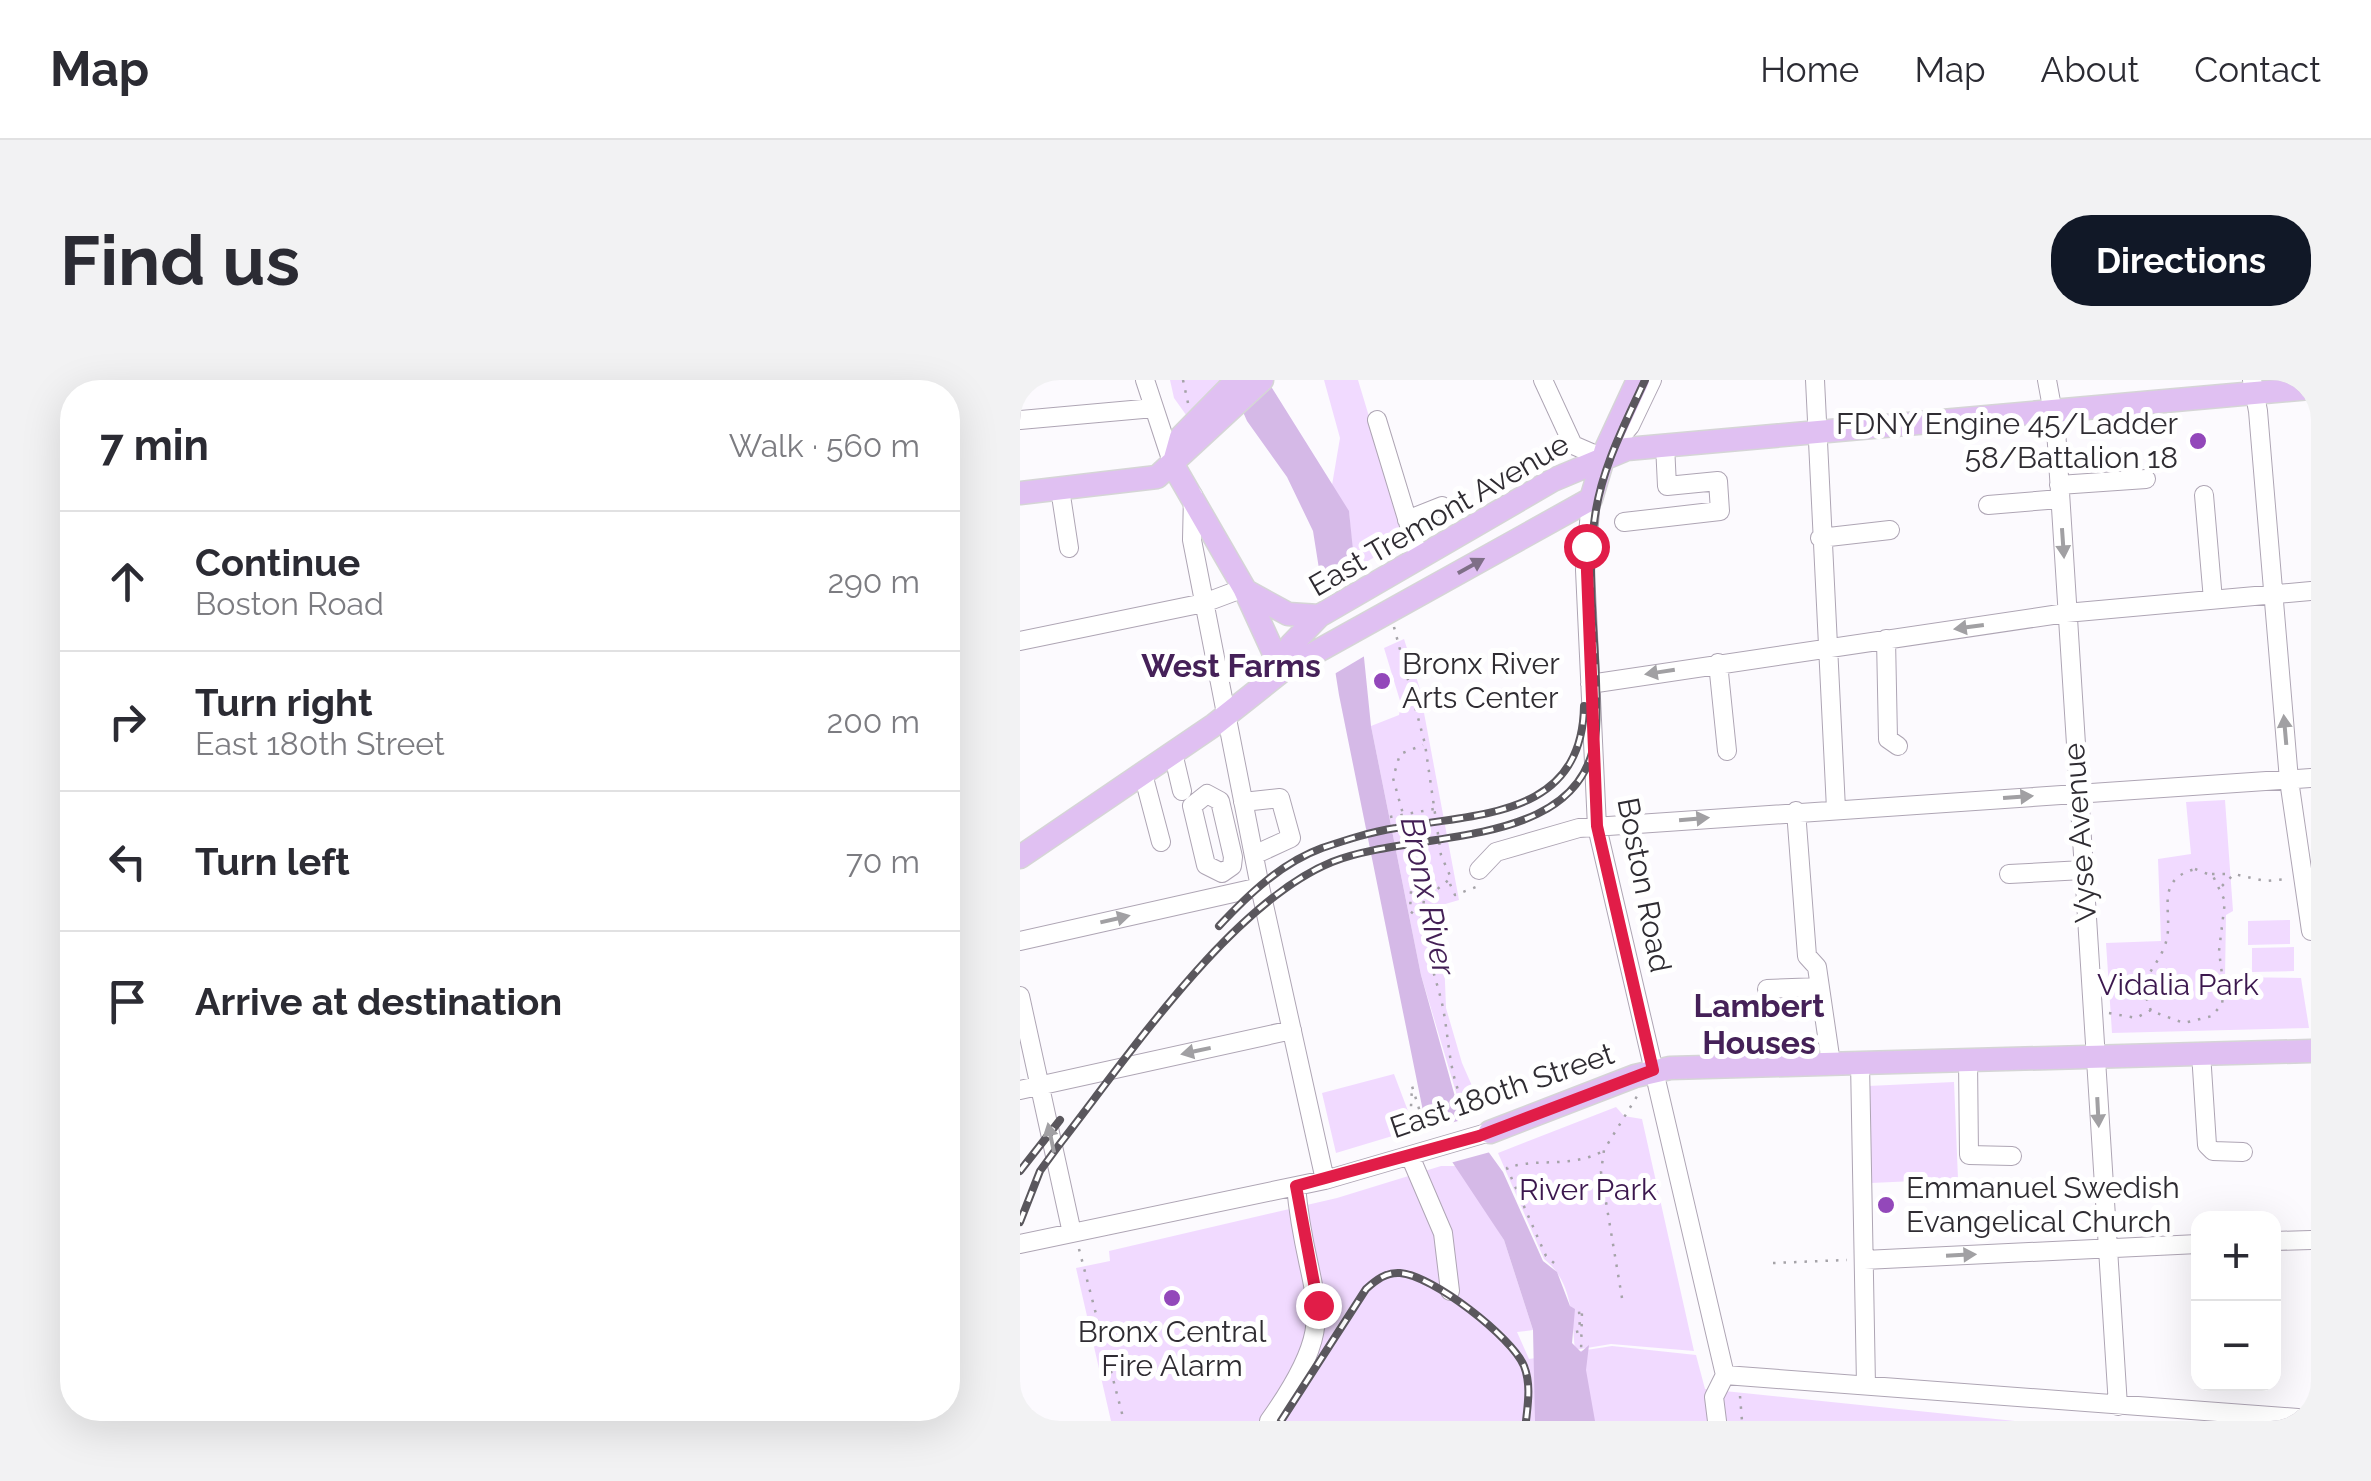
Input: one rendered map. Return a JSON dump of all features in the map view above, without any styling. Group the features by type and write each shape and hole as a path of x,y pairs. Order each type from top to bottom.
{"main road":[{"path":"1020,493 1148,481 1174,466 1219,410 1237,380"},
{"path":"1262,380 1196,422 1181,437 1174,466 1244,588 1282,671"},
{"name":"Boston Road","path":"1591,499 1603,458 1638,380"},
{"name":"East Tremont Avenue","path":"1282,671 1291,645 1319,616 1510,505 1603,458 1665,444 2053,411 2253,386 2311,388"},
{"name":"East Tremont Avenue","path":"1020,857 1228,715 1282,671 1591,499"},
{"path":"1510,505 1536,508 1539,516 1532,532"},
{"path":"1244,588 1277,610 1319,616"},
{"name":"East 180th Street","path":"1485,1134 1653,1070 2311,1051"}],"street":[{"path":"1145,380 1174,466"},
{"path":"1543,380 1573,446 1603,458"},
{"name":"Boston Road","path":"1603,458 1630,426 1652,380"},
{"path":"1814,380 1836,809"},
{"name":"Vyse Avenue","path":"2047,380 2060,492 2118,1406"},
{"path":"2253,386 2289,780 2311,931"},
{"path":"1020,420 1154,408"},
{"path":"1377,420 1419,558"},
{"path":"1624,522 1720,512 1718,481 1668,486 1665,444"},
{"path":"1988,505 2146,479"},
{"path":"1060,489 1069,548"},
{"path":"1193,494 1192,540 1228,715 1230,784 1243,802 1325,1180"},
{"path":"2204,495 2212,600"},
{"name":"Boston Road","path":"1591,499 1585,558 1597,826 1725,1375"},
{"path":"1407,520 1442,506"},
{"path":"1820,538 1890,530"},
{"path":"1020,641 1204,602 1244,588"},
{"path":"1590,684 2066,613 2311,592"},
{"path":"1886,638 1888,739 1898,746"},
{"path":"1718,663 1727,751"},
{"path":"1173,753 1190,802"},
{"path":"1143,774 1160,842"},
{"path":"1479,870 1496,852 1597,826 2311,778"},
{"path":"1243,802 1280,798 1291,838 1254,855"},
{"path":"1796,812 1807,956 1816,966 1831,1062"},
{"path":"2010,874 2083,870"},
{"path":"1020,940 1206,890 1260,887"},
{"path":"1767,989 1820,987"},
{"path":"1020,996 1030,1088 1072,1233"},
{"path":"1030,1088 1292,1030"},
{"path":"2202,1053 2207,1145 2213,1151 2243,1152"},
{"path":"1968,1059 1970,1155 2012,1156"},
{"path":"1860,1062 1866,1384"},
{"name":"East 180th Street","path":"1020,1244 1325,1180 1411,1146 1430,1150 1485,1134"},
{"path":"1411,1146 1443,1232 1450,1291"},
{"path":"1269,1421 1296,1384 1319,1329 1296,1186"},
{"path":"2281,1241 2311,1240"},
{"path":"1864,1260 2191,1244"},
{"path":"1717,1421 1714,1397 1725,1375 2311,1420"}],"path":[{"path":"1184,380 1196,422"},
{"path":"1377,618 1400,640 1449,882 1455,895 1475,891"},
{"path":"1422,921 1410,911 1413,850 1393,778 1395,762 1408,749 1424,744"},
{"path":"1390,818 1435,808"},
{"path":"2208,874 2222,890 2225,904 2220,960 2224,993 2220,1007 2205,1020 2188,1024 2162,1018 2151,1010 2143,986 2167,942 2168,889 2186,872 2231,874 2269,881 2303,877"},
{"path":"2222,890 2231,874"},
{"path":"1449,882 1427,896 1422,921 1458,1089 1475,1106 1485,1134"},
{"path":"2092,1014 2120,1013 2138,1018 2151,1010"},
{"path":"1410,1130 1424,1125 1412,1086 1410,1130 1411,1146"},
{"path":"1622,1298 1601,1172 1604,1150 1639,1092"},
{"path":"1554,1263 1546,1256 1507,1168 1520,1164 1569,1164 1604,1150"},
{"path":"1072,1233 1087,1266 1124,1421"},
{"path":"1774,1262 1864,1260"},
{"path":"1576,1332 1580,1331 1578,1310 1582,1310 1582,1352"},
{"path":"1740,1396 1742,1421"}],"green space":[{"path":"1170,380 1225,380 1189,419 1174,398"},
{"path":"1324,380 1358,380 1406,539 1354,569 1349,512 1332,485 1340,438"},
{"path":"1404,639 1419,686 1459,900 1442,905 1446,1008 1462,1063 1483,1111 1464,1119 1421,975 1371,726 1399,715 1401,704 1384,648"},
{"name":"Vidalia Park","path":"2225,800 2233,911 2226,915 2225,977 2301,978 2309,1028 2112,1033 2106,943 2161,941 2158,859 2191,854 2186,802"},
{"path":"2290,920 2290,944 2248,945 2248,921"},
{"path":"2294,947 2294,971 2252,972 2252,948"},
{"path":"1394,1074 1408,1111 1404,1112 1409,1131 1336,1153 1322,1093"},
{"path":"1954,1082 1958,1179 1871,1183 1868,1086"},
{"name":"River Park","path":"1616,1107 1624,1116 1642,1119 1694,1351 1611,1344 1575,1350 1565,1288 1544,1259 1498,1153"},
{"path":"1441,1166 1459,1166 1504,1240 1533,1330 1517,1332 1529,1359 1612,1346 1696,1355 1705,1389 2015,1421 1111,1421 1076,1268 1110,1261 1109,1251 1337,1198"}],"shaded area":[{"path":"1229,380 1267,380 1349,511 1371,726 1421,975 1459,1111 1503,1172 1543,1261 1557,1272 1570,1306 1575,1309 1572,1343 1581,1352 1589,1345 1586,1370 1595,1421 1535,1421 1533,1330 1504,1240 1425,1121 1339,695 1313,531 1287,477 1247,421"}],"pier":[{"path":"1359,566 1368,654 1331,676 1319,588"},
{"path":"1470,1118 1494,1151 1450,1163 1426,1129"}],"railway":[{"path":"1020,1222 1040,1171 1116,1070 1183,986 1256,911 1294,882 1332,862 1493,829 1531,817 1563,798 1586,770 1596,730 1591,569 1595,516 1609,463 1645,380"},
{"path":"1219,926 1279,871 1307,854 1386,830 1491,812 1545,790 1565,770 1579,743 1584,706"},
{"path":"1020,1171 1060,1120"},
{"path":"1281,1421 1366,1289 1395,1273 1431,1284 1470,1309 1517,1354 1528,1380 1526,1421"}],"place":[{"name":"FDNY Engine 45/Ladder 58/Battalion 18","path":"2198,441"},
{"name":"Bronx River Arts Center","path":"1382,681"},
{"name":"Emmanuel Swedish Evangelical Church","path":"1886,1205"},
{"name":"Bronx Central Fire Alarm","path":"1172,1298"}],"district":[{"name":"West Farms","path":"1231,666"},
{"name":"Lambert Houses","path":"1759,1024"}],"route":[{"path":"1318,1305 1296,1186 1479,1136 1653,1070 1597,826 1586,546"}],"water label":[{"name":"Bronx River","path":"1428,896"}]}
